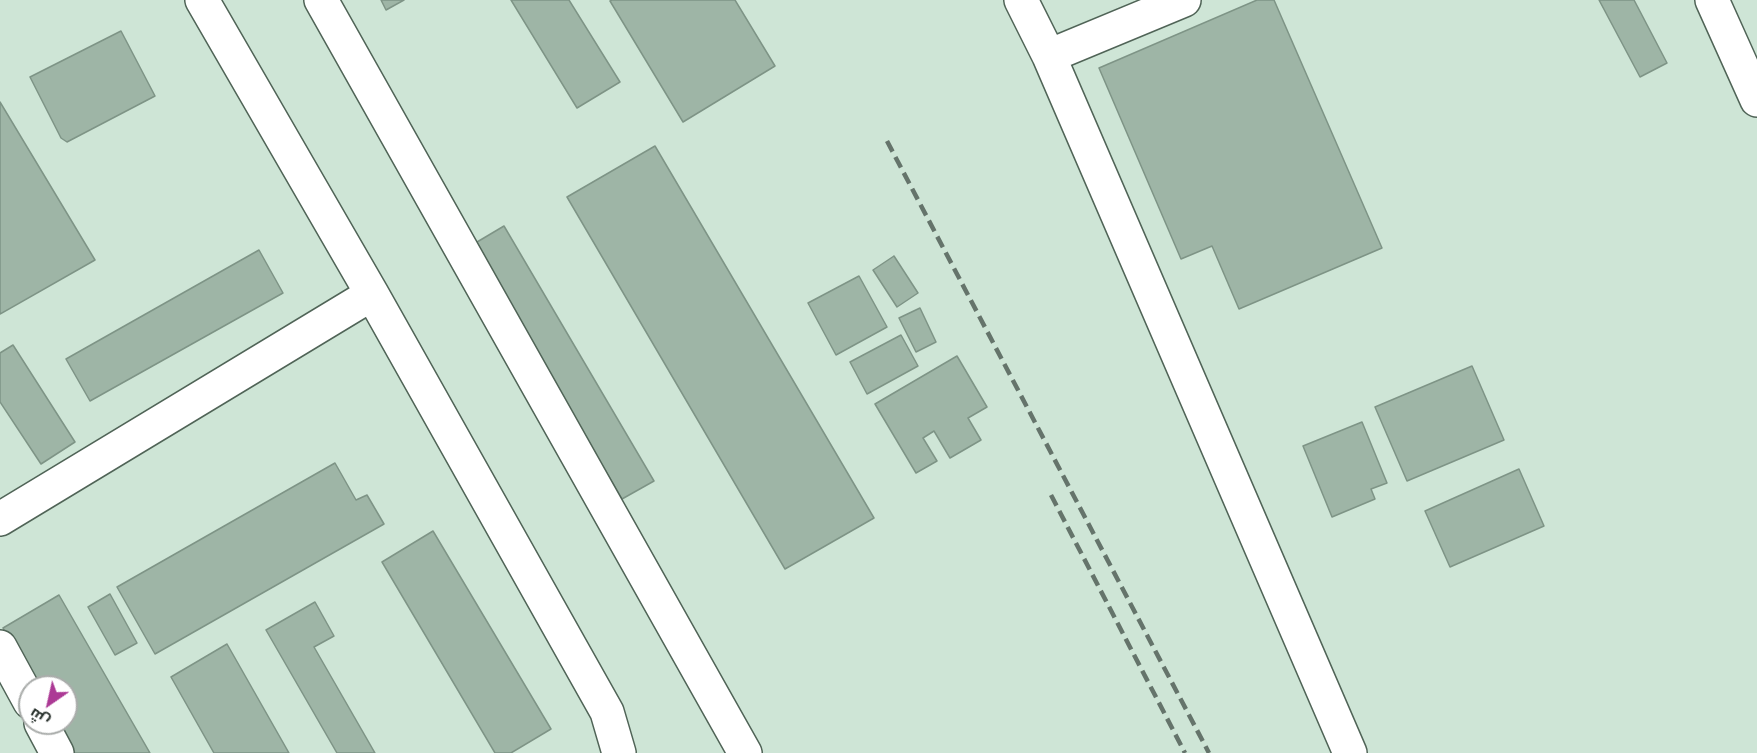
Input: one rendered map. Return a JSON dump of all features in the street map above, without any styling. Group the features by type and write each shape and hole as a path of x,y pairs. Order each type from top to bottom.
{"street":[{"path":"202,0 372,294 607,712 619,753"},
{"path":"321,0 745,753"},
{"path":"1021,0 1049,56 1350,753"},
{"path":"1049,56 1184,0"},
{"path":"1712,0 1757,100"},
{"path":"0,519 372,294"},
{"path":"0,647 18,680"},
{"path":"47,735 57,753"}],"building":[{"path":"381,0 404,0 386,10"},
{"path":"511,0 569,0 620,82 577,108"},
{"path":"735,0 775,66 683,122 610,1"},
{"path":"1257,0 1274,0 1382,248 1239,309 1212,246 1181,259 1099,68"},
{"path":"1599,0 1634,0 1667,63 1640,77"},
{"path":"121,31 155,96 67,142 61,138 30,77"},
{"path":"0,102 95,260 0,314"},
{"path":"655,146 874,518 785,569 567,197"},
{"path":"504,226 654,481 622,499 472,245"},
{"path":"259,250 283,293 90,401 66,359"},
{"path":"894,256 918,293 897,307 873,270"},
{"path":"859,276 887,327 836,355 808,303"},
{"path":"920,308 936,342 916,352 899,318"},
{"path":"901,335 918,366 867,394 850,362"},
{"path":"13,345 75,442 41,464 0,402 0,353"},
{"path":"957,356 987,407 968,418 981,440 950,458 934,431 923,438 937,461 916,473 875,404"},
{"path":"1472,366 1504,440 1407,481 1375,407"},
{"path":"1362,422 1387,483 1371,489 1375,499 1332,517 1303,446"},
{"path":"335,463 356,500 367,495 384,524 155,654 117,587"},
{"path":"1519,469 1544,526 1450,567 1425,511"},
{"path":"433,531 551,729 511,753 495,753 382,562"},
{"path":"110,594 137,643 115,655 88,607"},
{"path":"59,595 150,753 75,753 65,735 78,735 78,675 30,675 3,628"},
{"path":"315,602 334,636 314,647 375,753 337,753 266,630"},
{"path":"227,644 289,753 214,753 171,677"}],"railway":[{"path":"887,141 1209,753"},
{"path":"1051,495 1185,753"}]}
